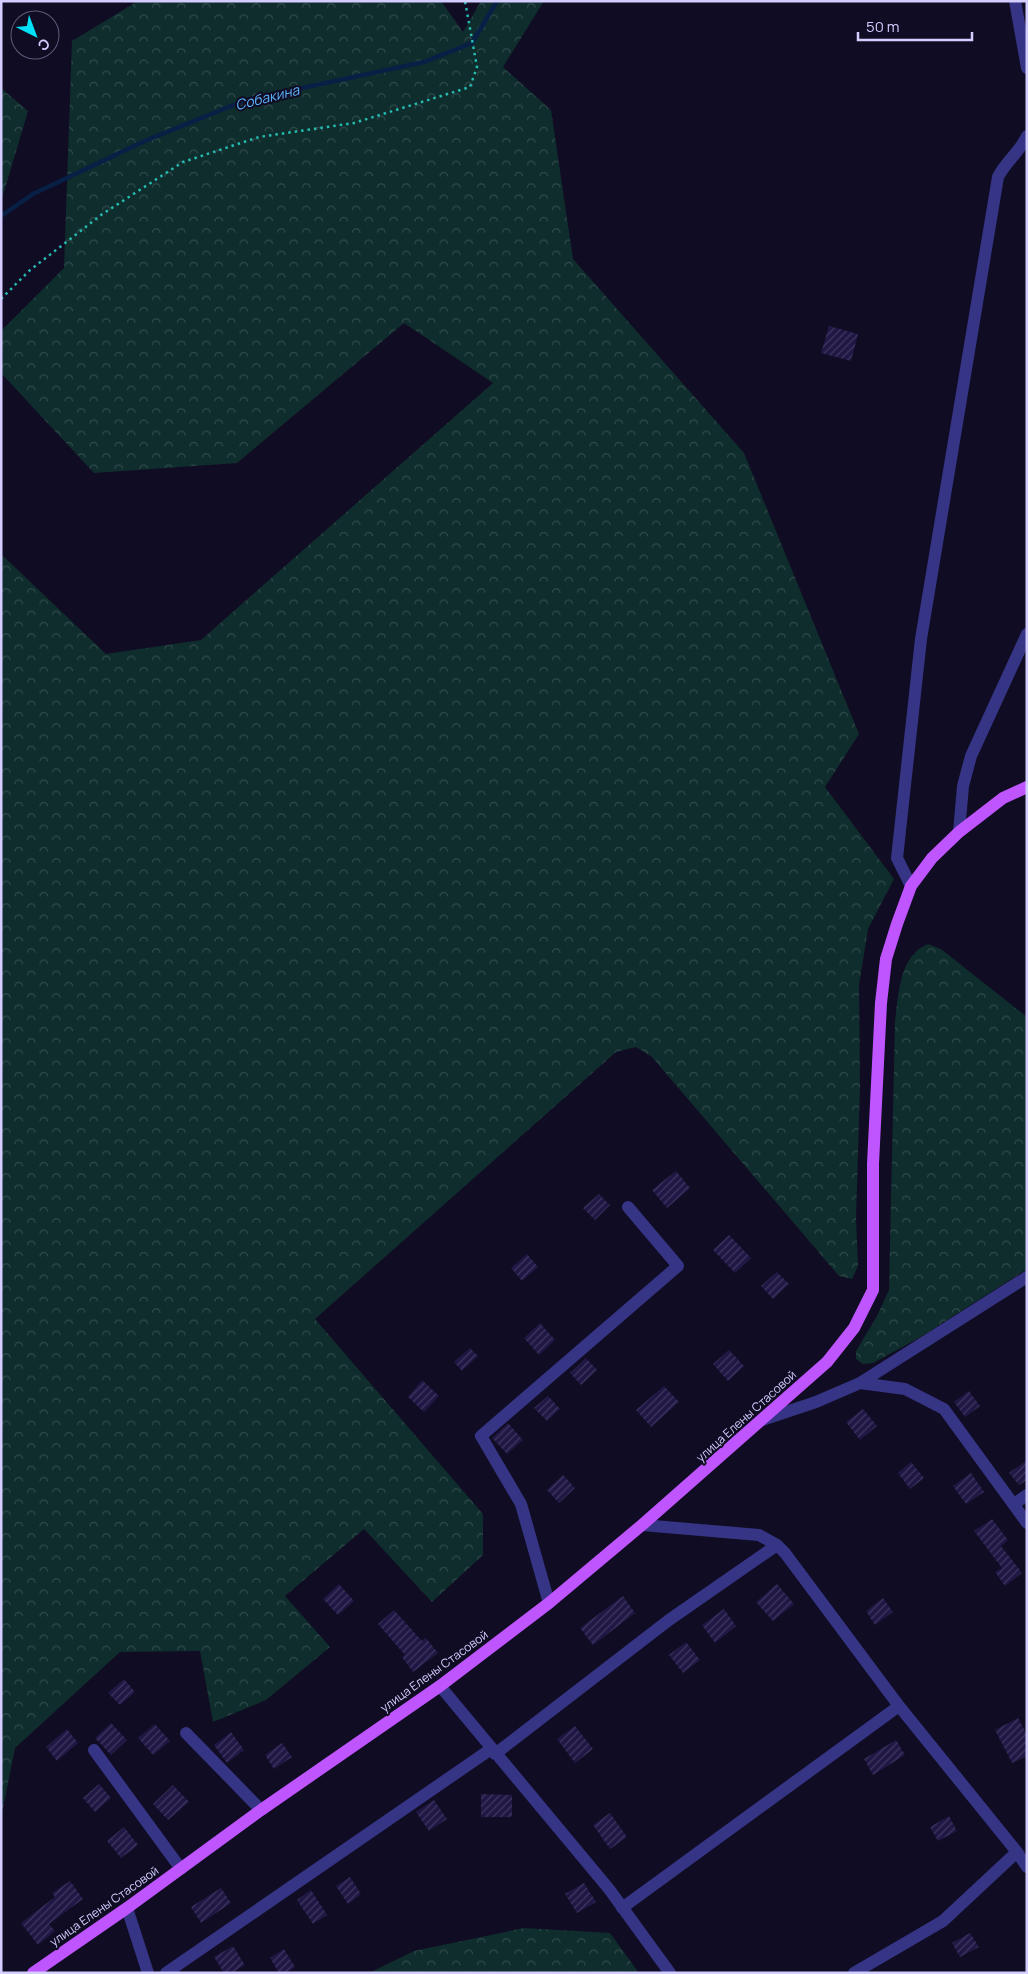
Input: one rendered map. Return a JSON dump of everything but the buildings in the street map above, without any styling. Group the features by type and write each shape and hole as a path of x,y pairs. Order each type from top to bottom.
{"main road":[{"name":"улица Елены Стасовой","path":"34,1973 46,1968 261,1810 440,1686 549,1603 642,1526 826,1362 854,1328 873,1290 874,1164 881,1003 886,959 911,886 932,858 959,832 1003,798 1027,787"}],"street":[{"path":"1015,1 1027,68"},
{"path":"911,886 897,858 921,639 998,177 1003,167 1021,148 1027,136"},
{"path":"959,832 963,786 971,756 1027,634"},
{"path":"549,1603 521,1504 482,1436 678,1266 628,1207"},
{"path":"762,1420 816,1402 860,1384 1027,1277"},
{"path":"860,1384 906,1389 944,1409 1027,1523"},
{"path":"1014,1504 1027,1495"},
{"path":"642,1526 759,1535 777,1545 785,1553 899,1706 1017,1852 1027,1867"},
{"path":"166,1973 493,1751 668,1620 777,1545"},
{"path":"440,1686 609,1889 670,1973"},
{"path":"622,1908 899,1706"},
{"path":"186,1733 261,1810"},
{"path":"94,1750 181,1869"},
{"path":"854,1973 943,1921 1017,1852"},
{"path":"127,1908 148,1973"}],"path":[{"path":"1,299 29,271 101,216 183,162 259,137 354,123 470,87 477,67 464,1"}],"green space":[{"path":"138,1 441,1 463,32 481,1 544,1 503,67 551,110 573,259 744,453 859,734 825,787 894,879 868,929 859,985 860,1087 856,1218 858,1266 852,1279 839,1276 652,1057 636,1047 616,1052 315,1319 483,1514 483,1555 432,1602 364,1529 285,1596 330,1647 266,1700 213,1722 200,1651 120,1652 15,1748 1,1818 1,554 106,654 201,640 493,383 404,323 237,463 94,473 1,373 1,331 64,268 72,41"},
{"path":"1,88 28,111 1,202"},
{"path":"928,944 941,949 1027,1017 1027,1269 919,1338 873,1363 863,1364 856,1359 856,1351 877,1316 889,1290 895,1021 898,999 902,976 906,966 918,950"},
{"path":"524,1928 610,1933 639,1973 369,1973 414,1951"}],"waterway":[{"name":"Собакина","path":"1,216 33,194 147,140 246,100 424,62 472,43 497,1"}]}
